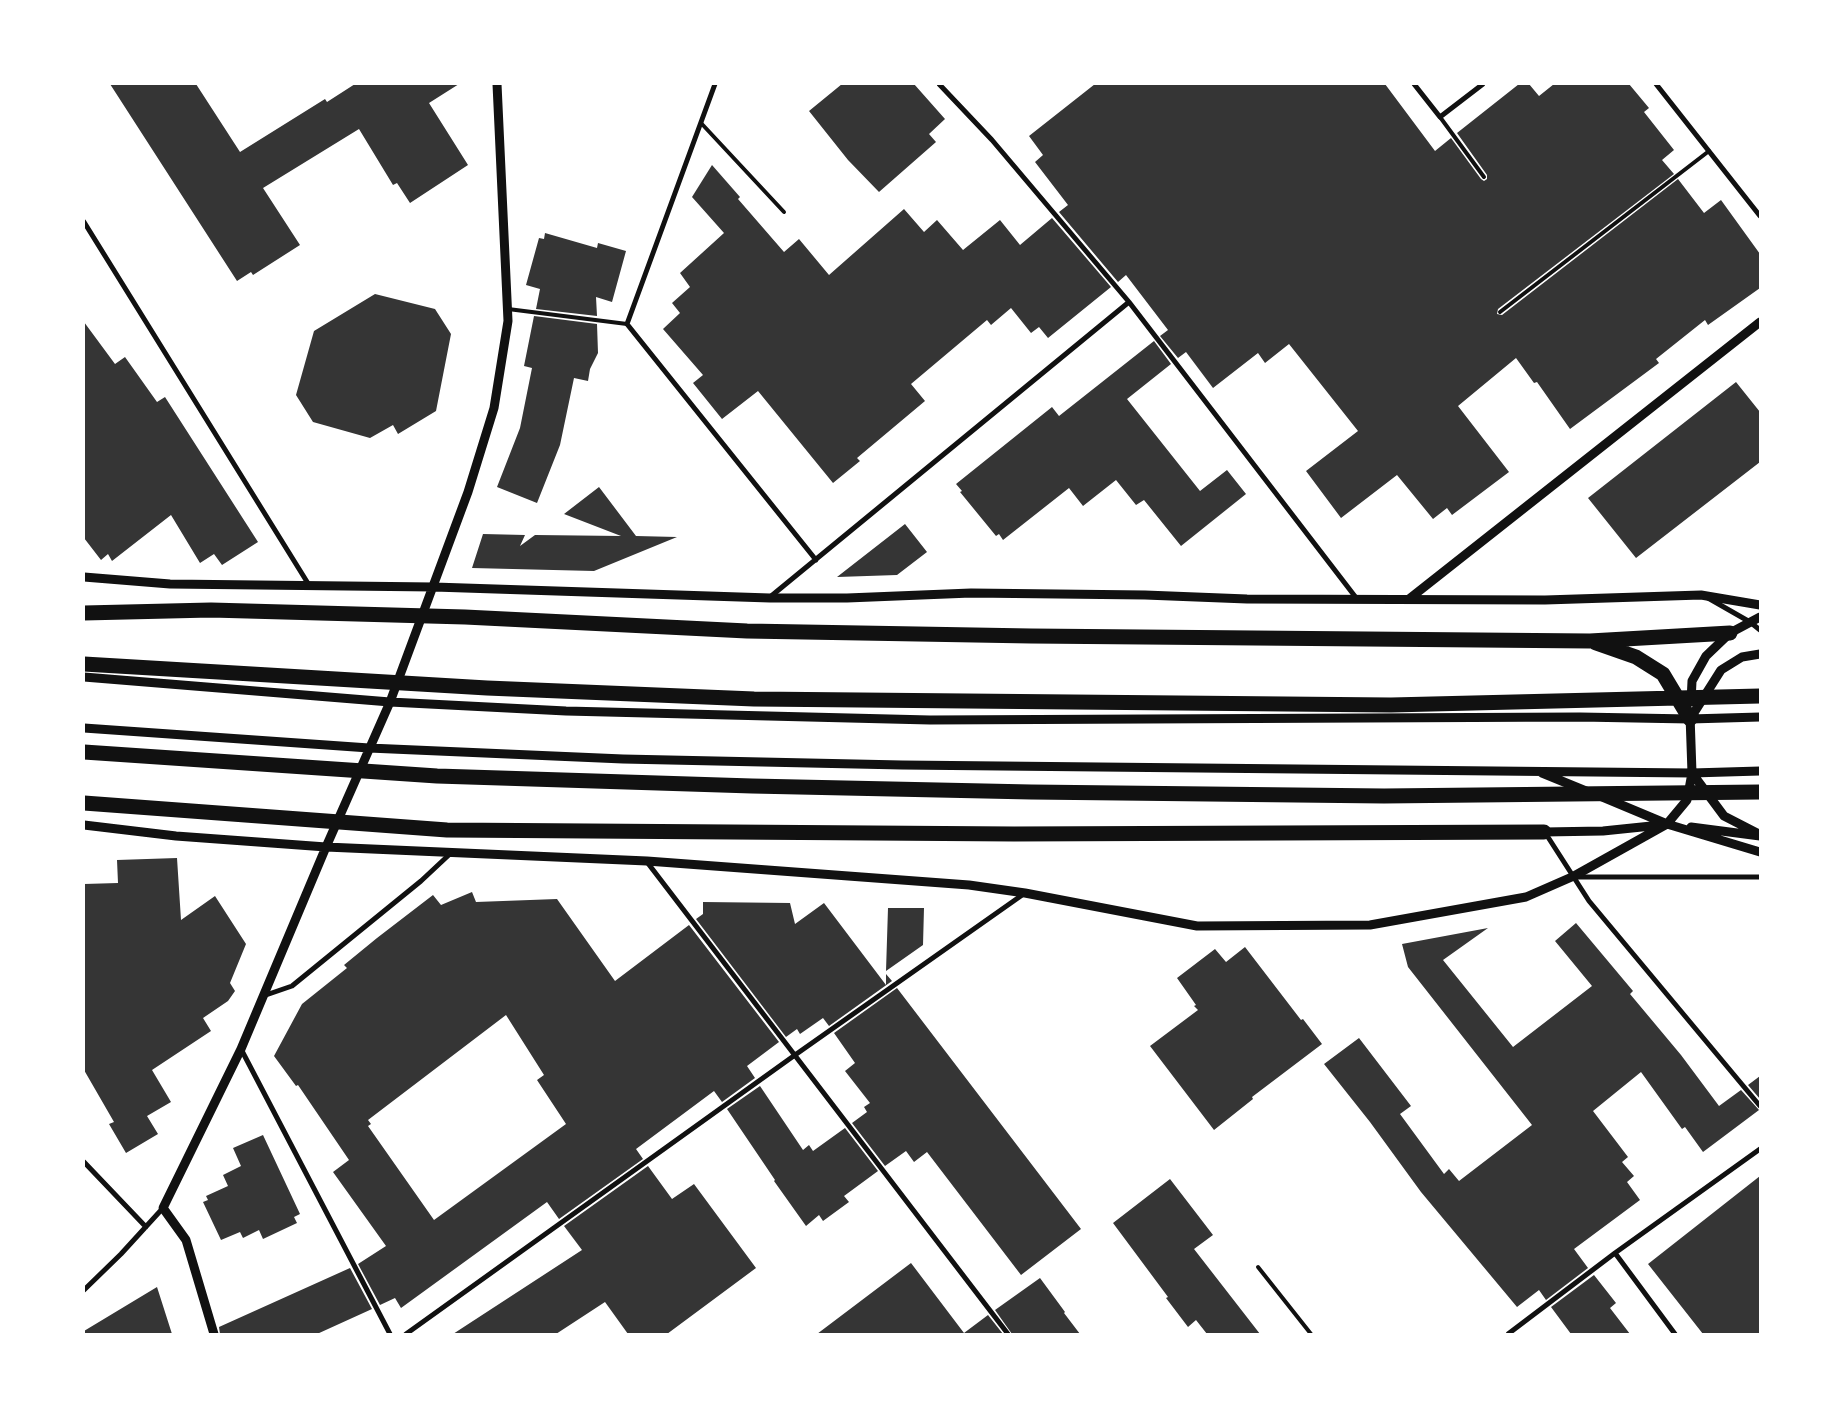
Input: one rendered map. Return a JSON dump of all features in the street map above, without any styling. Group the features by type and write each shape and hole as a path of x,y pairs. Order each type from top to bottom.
{"highway":[{"path":"84,613 211,610 465,617 747,631 1051,636 1590,641 1730,632"},
{"path":"1590,641 1636,657 1663,674 1690,719"},
{"path":"84,664 477,687 754,699 1391,705 1760,696"},
{"path":"84,752 437,776 792,787 1384,796 1760,792"},
{"path":"84,802 447,830 1014,834 1544,832"}],"street":[{"path":"84,1290 122,1254 163,1208 241,1049 326,847 390,702 468,492 494,408 508,321 497,84"},
{"path":"715,84 628,324 816,560"},
{"path":"939,84 992,140 1129,302 1357,599"},
{"path":"1414,84 1440,117 1483,84"},
{"path":"1656,84 1760,216"},
{"path":"84,222 309,585"},
{"path":"770,598 1129,302"},
{"path":"1409,599 1760,322"},
{"path":"84,577 170,584 434,587 770,598 847,598 971,593 1136,595 1247,599 1545,600 1701,594 1760,605"},
{"path":"1701,594 1750,622 1760,630"},
{"path":"84,825 176,836 326,847 647,861 969,885 1025,893 1198,926 1370,925 1526,897 1574,876 1667,824 1687,800 1692,773 1690,719 1692,681 1706,656 1730,632 1760,617"},
{"path":"1690,719 1721,670 1742,657 1760,654"},
{"path":"84,677 390,702 566,711 930,720 1570,717 1690,719 1760,717"},
{"path":"84,728 370,748 623,759 1692,773 1760,771"},
{"path":"1537,770 1667,824 1760,852"},
{"path":"1692,773 1724,816 1760,835"},
{"path":"1544,832 1603,831 1667,824 1760,835"},
{"path":"1544,832 1589,901 1760,1106"},
{"path":"263,996 292,986 421,881 452,852"},
{"path":"647,861 1008,1334"},
{"path":"1574,876 1760,877"},
{"path":"406,1334 795,1055 1025,893"},
{"path":"241,1049 390,1334"},
{"path":"1508,1334 1614,1253 1760,1149"},
{"path":"84,1162 146,1227"},
{"path":"163,1208 186,1240 214,1334"},
{"path":"1614,1253 1675,1334"}],"lane":[{"path":"1440,117 1484,177"},
{"path":"701,123 784,212"},
{"path":"1500,312 1709,151"},
{"path":"508,308 628,324"},
{"path":"1258,1267 1311,1334"}],"building":[{"path":"110,84 196,84 240,152 325,99 327,102 355,84 459,84 429,103 468,165 410,203 397,183 393,185 359,129 263,188 300,245 253,275 251,272 237,281"},
{"path":"842,84 914,84 945,119 929,134 936,142 879,192 848,160 809,111"},
{"path":"1095,84 1385,84 1435,151 1451,138 1484,181 1487,179 1487,175 1457,133 1519,84 1529,84 1539,96 1554,84 1629,84 1649,108 1644,112 1674,150 1662,160 1674,174 1498,309 1497,314 1502,315 1678,179 1704,213 1721,200 1760,254 1760,288 1708,325 1705,320 1656,359 1659,363 1570,429 1537,382 1534,383 1516,358 1458,406 1509,472 1452,515 1447,508 1433,519 1397,475 1341,518 1306,471 1358,431 1289,344 1265,363 1258,353 1213,388 1186,352 1178,358 1160,336 1168,330 1126,275 1118,282 1059,212 1068,205 1035,162 1043,155 1029,136"},
{"path":"712,165 740,197 738,199 784,252 799,239 829,275 904,209 924,232 937,220 963,250 1000,220 1020,245 1052,218 1111,287 1048,338 1039,327 1031,333 1011,308 991,325 987,320 911,384 925,401 857,458 860,461 833,483 758,391 722,419 693,383 703,375 663,329 680,313 672,303 690,287 680,273 724,233 692,197"},
{"path":"545,233 597,248 598,243 626,251 612,302 596,297 597,316 536,309 540,289 526,285 539,238 544,239"},
{"path":"375,294 435,309 451,334 436,411 398,434 393,425 370,438 313,422 296,395 314,331"},
{"path":"534,316 597,324 598,353 590,369 588,381 574,378 560,445 537,503 497,487 520,428 532,368 524,366"},
{"path":"84,322 115,364 125,357 157,402 165,397 258,542 222,565 214,554 200,563 171,515 112,561 108,554 101,560 84,538"},
{"path":"1154,341 1171,364 1127,399 1200,491 1227,470 1246,494 1181,546 1144,500 1136,505 1116,480 1083,506 1069,488 1003,540 999,534 996,536 960,492 962,491 956,484 1052,407 1059,416"},
{"path":"1736,382 1760,412 1760,462 1636,558 1588,498"},
{"path":"599,487 636,536 677,537 594,571 472,568 483,534 525,535 520,546 535,535 621,536 564,514"},
{"path":"905,524 927,552 897,575 837,577"},
{"path":"177,858 181,920 215,896 246,944 230,983 235,991 228,1001 203,1018 211,1031 152,1070 171,1102 147,1116 158,1134 126,1153 109,1124 114,1122 84,1070 84,884 118,883 117,860"},
{"path":"472,892 476,902 557,899 615,981 689,925 779,1042 747,1066 755,1078 722,1102 714,1091 636,1149 643,1159 559,1219 547,1202 401,1308 395,1298 380,1305 358,1264 386,1246 333,1172 349,1160 298,1085 296,1086 274,1056 302,1004 347,968 344,965 433,895 441,905","holes":["506,1015 544,1075 537,1080 566,1124 434,1220 368,1126 371,1124 368,1120"]},
{"path":"703,902 790,903 795,924 824,903 886,985 886,974 892,981 829,1026 823,1018 800,1034 797,1029 786,1037 696,919 703,914"},
{"path":"888,908 924,908 923,945 886,971"},
{"path":"1576,923 1633,991 1630,994 1681,1055 1719,1106 1741,1090 1759,1110 1703,1152 1685,1127 1682,1129 1641,1072 1593,1111 1628,1157 1622,1162 1634,1176 1627,1182 1640,1200 1574,1249 1588,1268 1546,1300 1539,1290 1517,1307 1421,1192 1370,1122 1324,1064 1359,1038 1411,1106 1400,1114 1444,1174 1449,1169 1459,1181 1532,1125 1408,967 1402,944 1488,928 1443,960 1513,1047 1592,986 1555,941"},
{"path":"1245,947 1301,1020 1303,1019 1322,1044 1252,1097 1253,1099 1214,1130 1150,1046 1198,1010 1177,978 1215,949 1226,962"},
{"path":"897,988 1081,1229 1021,1275 927,1152 914,1162 906,1151 885,1166 852,1123 867,1112 864,1107 870,1103 845,1071 855,1063 834,1033"},
{"path":"1760,1076 1760,1099 1748,1085"},
{"path":"760,1086 803,1150 809,1145 813,1151 845,1128 878,1171 844,1196 849,1202 823,1221 819,1215 806,1226 727,1109"},
{"path":"263,1135 300,1214 294,1217 297,1223 263,1239 259,1230 243,1238 240,1232 221,1240 203,1202 208,1200 206,1196 228,1186 223,1175 241,1166 233,1148"},
{"path":"648,1166 672,1199 694,1184 756,1268 667,1334 628,1334 605,1302 556,1334 453,1334 582,1250 564,1226"},
{"path":"1760,1176 1760,1334 1703,1334 1648,1264"},
{"path":"1170,1179 1213,1235 1194,1249 1260,1334 1207,1334 1196,1320 1188,1327 1113,1223"},
{"path":"911,1263 964,1333 988,1315 1003,1334 817,1334"},
{"path":"350,1268 372,1309 317,1334 220,1334 219,1327"},
{"path":"1594,1275 1616,1303 1610,1308 1630,1334 1571,1334 1551,1307"},
{"path":"1040,1278 1080,1334 1012,1334 995,1310"},
{"path":"157,1287 172,1334 84,1334 84,1331"}]}
